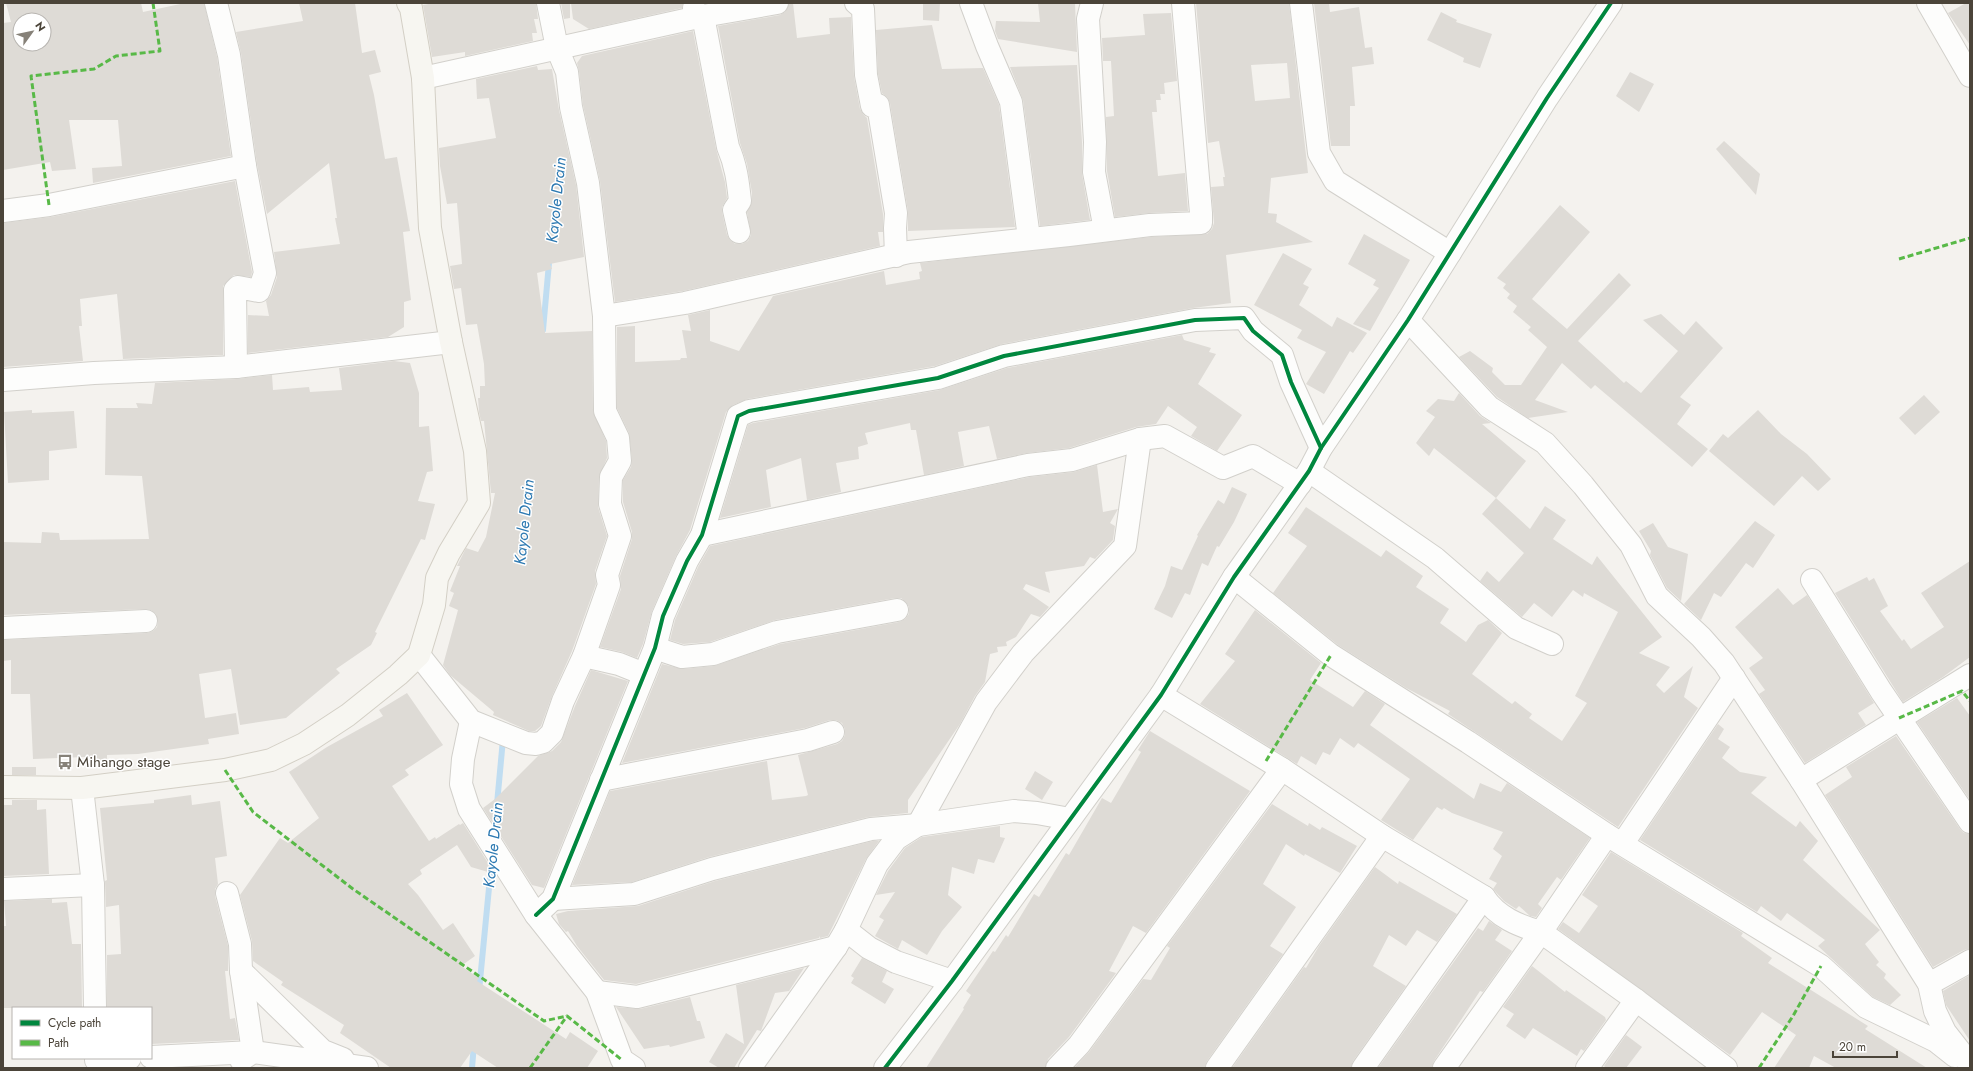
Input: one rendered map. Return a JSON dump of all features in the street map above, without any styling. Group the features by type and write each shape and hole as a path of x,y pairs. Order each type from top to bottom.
{"street":[{"path":"216,3 229,55 245,166 265,273 259,292 238,287 235,290 236,367"},
{"path":"3,787 82,788 225,770 271,760 304,744 348,715 398,675 418,655 434,605 437,578 449,553 479,503 475,451 451,342 430,228 423,78 411,8 408,3"},
{"path":"418,655 471,721 526,744 543,742 552,733 563,701 584,656 609,585 608,575 620,536 610,504 610,477 620,461 618,438 605,411 604,316 588,183 571,107 567,72 557,48 548,3"},
{"path":"423,78 557,48 698,9 777,3"},
{"path":"856,3 863,9 866,75 872,106 878,105 896,213 894,228 896,256"},
{"path":"971,3 987,46 1011,102 1029,238"},
{"path":"1092,3 1088,19 1095,142 1094,172 1105,230"},
{"path":"604,316 685,303 909,252 1029,238 1069,236 1150,224 1201,223 1202,213 1183,3"},
{"path":"1301,3 1319,152 1335,181 1450,253"},
{"path":"885,1068 952,981 1161,695 1234,577 1305,478 1321,448 1408,320 1547,98 1611,3"},
{"path":"1928,3 1970,76"},
{"path":"698,9 728,147 733,159 736,174 740,201 734,210 739,232"},
{"path":"3,211 49,205 245,166"},
{"path":"536,915 553,899 655,648 663,616 687,561 702,536 738,416 749,410 938,378 1004,356 1195,320 1244,318 1253,331 1282,355 1291,382 1321,448"},
{"path":"1408,320 1489,407 1545,443 1574,474 1631,545 1657,596 1701,637 1724,663 1801,780 1929,984 1935,1011 1945,1032 1970,1064"},
{"path":"3,380 94,373 236,367 451,342"},
{"path":"702,536 1028,465 1072,460 1140,439 1165,436 1223,468 1253,456 1305,478 1435,558 1516,628 1552,644"},
{"path":"750,1068 841,939 877,864 896,839 918,825 991,696 1023,653 1125,546 1140,439"},
{"path":"1234,577 1331,655 1474,746 1615,839 1821,966 1866,1007 1936,1041 1970,1068"},
{"path":"1812,580 1899,718 1970,822"},
{"path":"655,648 682,656 713,654 777,632 897,610"},
{"path":"3,628 146,621"},
{"path":"584,656 619,664 644,674"},
{"path":"1801,780 1970,675"},
{"path":"1444,1068 1541,932 1615,839 1734,678"},
{"path":"1161,695 1282,769 1382,836 1484,896 1490,905 1506,919 1524,927 1541,932 1636,1000 1723,1067"},
{"path":"471,721 463,759 461,784 469,809 536,915 597,992 622,1060 634,1068"},
{"path":"601,780 808,740 833,732"},
{"path":"1057,1068 1078,1045 1282,769"},
{"path":"82,788 93,885 95,1007"},
{"path":"553,899 634,894 712,869 871,829 918,825 1014,811 1037,813 1070,819"},
{"path":"1217,1068 1382,836"},
{"path":"3,890 93,885"},
{"path":"227,893 240,944 241,971 253,1052"},
{"path":"1362,1068 1484,896"},
{"path":"597,992 637,997 841,939 869,948 896,962 952,981"},
{"path":"1929,984 1970,962"},
{"path":"241,971 323,1051 368,1068"},
{"path":"1588,1068 1636,1000"},
{"path":"236,1068 234,1065 253,1052"},
{"path":"152,1057 253,1052 368,1068"},
{"path":"96,1062 122,1059"}],"building":[{"path":"6,3 141,3 143,12 185,3 204,3 217,57 231,156 93,183 92,168 122,166 118,120 69,120 76,169 52,171 50,162 3,170 3,23 11,22"},
{"path":"299,3 355,3 362,53 375,50 381,72 369,75 385,159 397,157 410,231 403,232 411,300 404,302 404,327 388,337 248,353 248,315 269,316 266,301 271,295 277,277 274,252 340,244 335,218 337,218 329,163 267,214 257,164 241,53 236,32 303,21"},
{"path":"434,3 536,3 538,19 534,19 537,33 532,33 533,41 465,56 465,52 432,57 423,5"},
{"path":"561,3 570,3 570,18 564,19"},
{"path":"571,3 683,3 682,8 589,29 573,19"},
{"path":"789,3 793,3 797,38 830,34 829,18 851,17 854,77 860,109 867,118 883,214 883,232 878,232 880,246 683,291 615,302 600,181 583,105 577,63 582,56 693,31 716,149 725,182 727,198 722,207 722,212 727,235 735,244 742,244 748,241 751,235 747,212 752,200 752,193 747,164 740,143 718,26 780,15 785,12"},
{"path":"923,3 940,3 939,21 923,20"},
{"path":"1038,3 1075,3 1077,52 998,39 995,31 996,21 1040,22"},
{"path":"1196,3 1289,3 1308,173 1271,178 1268,213 1277,214 1276,222 1313,242 1226,255 1231,303 1193,308 1002,344 935,366 747,399 733,405 726,412 690,530 676,556 652,611 643,644 637,658 622,652 600,647 621,589 620,576 632,539 632,532 623,502 623,480 631,467 632,460 629,433 617,408 617,327 635,326 635,362 680,360 681,358 687,358 682,330 691,331 688,315 710,310 710,341 739,351 773,296 884,271 886,285 920,279 919,272 922,271 920,263 1151,237 1207,234 1212,229 1214,223 1211,187 1224,186 1223,177 1225,177 1219,141 1208,143","holes":["1287,63 1290,98 1255,101 1251,65"]},
{"path":"1314,3 1329,3 1330,12 1359,7 1365,48 1372,47 1374,64 1352,67 1355,106 1350,106 1350,146 1331,146"},
{"path":"1966,3 1970,3 1970,45 1948,13"},
{"path":"1441,12 1457,20 1456,22 1492,34 1480,68 1463,62 1464,58 1427,40"},
{"path":"1171,13 1177,81 1164,83 1165,94 1160,94 1161,100 1156,100 1157,112 1152,112 1158,176 1185,173 1188,211 1149,213 1115,217 1107,171 1106,117 1114,116 1111,61 1103,61 1102,38 1145,35 1143,14"},
{"path":"932,25 942,69 983,68 999,105 1015,227 908,231 908,211 890,103 887,97 882,93 878,74 876,30"},
{"path":"1077,65 1082,142 1082,174 1090,220 1040,226 1023,100 1010,67"},
{"path":"537,66 538,70 552,69 559,110 576,185 584,257 550,264 552,269 537,273 545,333 592,331 593,411 606,441 607,458 599,477 598,507 607,536 595,571 596,584 572,651 552,696 541,726 535,731 529,731 493,715 494,712 450,675 443,665 458,610 449,606 454,593 450,591 460,566 457,566 466,548 478,552 486,537 495,493 491,493 484,421 481,421 479,412 478,398 480,398 480,386 485,386 484,364 477,324 466,325 461,288 454,289 450,266 462,264 457,203 447,204 440,166 439,148 496,138 489,98 477,99 476,79"},
{"path":"1630,72 1654,84 1639,112 1616,96"},
{"path":"1724,141 1760,174 1756,195 1716,149"},
{"path":"235,181 252,272 251,277 234,275 223,286 223,355 123,359 117,294 80,299 82,326 79,326 83,361 3,367 3,223 51,217"},
{"path":"1560,205 1590,232 1532,299 1567,329 1619,273 1631,285 1578,341 1624,383 1626,381 1641,393 1678,351 1643,320 1661,314 1684,335 1696,321 1723,348 1680,397 1691,405 1677,424 1708,449 1692,467 1595,385 1591,389 1562,363 1535,400 1568,412 1528,418 1497,397 1459,357 1470,351 1493,368 1492,372 1505,385 1521,385 1547,347 1528,330 1531,327 1513,312 1517,306 1507,298 1510,294 1503,288 1506,284 1497,278"},
{"path":"1364,234 1410,260 1370,331 1353,324 1379,288 1373,285 1376,280 1348,264"},
{"path":"1283,253 1312,269 1303,284 1309,287 1299,305 1332,327 1337,317 1367,333 1353,353 1350,351 1324,394 1306,384 1326,352 1297,338 1302,330 1254,305"},
{"path":"1182,335 1184,340 1211,348 1209,352 1216,354 1198,384 1242,415 1217,451 1191,436 1197,427 1168,406 1156,424 1136,427 1069,448 1027,453 997,459 989,426 958,432 964,466 924,475 916,430 911,430 910,423 865,433 868,444 858,447 859,459 836,463 841,492 807,500 801,458 766,470 771,507 720,518 748,425 753,423 940,390 1007,368"},
{"path":"394,361 410,363 419,393 419,427 429,426 433,471 427,472 418,501 435,504 425,540 421,539 375,632 377,633 371,645 336,669 340,673 286,718 240,725 231,669 199,674 205,718 236,713 239,734 208,739 209,744 138,754 107,755 107,759 85,761 85,757 33,759 30,694 11,694 11,660 3,661 3,640 147,633 153,631 157,627 158,621 156,614 151,610 145,609 3,615 3,542 41,543 42,532 59,533 60,540 149,539 142,476 105,475 106,408 138,408 136,403 152,404 155,383 237,379 272,375 273,390 309,387 310,392 342,390 339,368"},
{"path":"1459,393 1480,416 1491,423 1482,424 1526,461 1496,498 1434,448 1429,456 1416,443 1435,417 1426,411 1438,399 1454,401"},
{"path":"1924,395 1940,412 1915,435 1899,418"},
{"path":"32,410 32,413 74,411 77,448 49,451 49,480 8,483 4,412"},
{"path":"1758,410 1781,434 1807,454 1831,479 1818,491 1802,476 1774,506 1709,451 1723,434 1728,438"},
{"path":"1097,465 1103,512 1118,509 1110,523 1115,526 1113,540 1095,559 1090,557 1084,566 1045,572 1050,593 1026,584 1023,589 1049,607 1040,617 1031,614 1016,637 1006,642 1007,646 997,647 998,652 990,654 985,682 975,696 960,724 908,800 908,813 868,817 709,857 632,882 572,885 610,791 767,761 772,800 806,796 808,795 798,755 837,744 842,741 845,735 845,729 842,723 836,720 830,720 805,728 622,763 662,664 683,669 714,666 780,644 899,622 905,619 909,614 909,607 906,602 901,598 895,598 775,620 710,642 683,644 670,640 675,620 698,567 710,546 1030,477 1074,472"},
{"path":"1232,487 1247,494 1234,522 1219,547 1217,546 1208,566 1202,563 1190,595 1185,593 1172,618 1154,609 1165,586 1171,566 1182,570 1198,536 1197,535 1218,500 1224,504"},
{"path":"1496,498 1530,529 1545,506 1566,520 1553,539 1592,565 1597,556 1662,637 1639,653 1670,667 1656,685 1664,693 1693,666 1684,697 1698,708 1618,827 1448,714 1450,711 1406,688 1338,645 1273,593 1307,546 1288,533 1306,507 1381,557 1386,550 1423,576 1416,587 1449,609 1440,623 1466,642 1478,625 1488,620 1502,633 1472,674 1512,704 1515,701 1532,714 1529,718 1562,741 1587,703 1575,696 1618,612 1584,593 1583,597 1573,590 1552,617 1534,603 1522,617 1480,581 1487,571 1499,582 1524,553 1482,514"},
{"path":"1755,521 1775,535 1753,568 1746,563 1721,597 1714,593 1701,620 1684,604"},
{"path":"1653,523 1668,547 1688,554 1681,601 1667,588 1650,555 1651,551 1639,531"},
{"path":"1970,561 1970,657 1943,677 1903,702 1835,593 1867,577 1869,581 1874,578 1888,606 1880,611 1902,641 1904,639 1911,649 1944,627 1921,593"},
{"path":"1778,588 1793,605 1807,595 1874,703 1858,713 1866,725 1805,763 1759,694 1765,690 1749,668 1763,658 1735,627"},
{"path":"1255,610 1321,663 1310,680 1353,707 1365,691 1385,704 1370,725 1474,799 1480,783 1501,792 1507,783 1590,838 1561,880 1557,877 1538,904 1542,908 1536,917 1530,916 1519,906 1516,909 1504,901 1493,889 1497,883 1489,879 1502,856 1493,849 1503,832 1452,813 1444,808 1442,810 1437,807 1413,840 1381,820 1410,779 1358,743 1354,748 1340,738 1330,755 1323,752 1316,765 1301,756 1297,764 1200,704 1235,661 1225,654"},
{"path":"591,670 628,681 544,888 532,885 483,808 495,799 538,756 552,751 561,742"},
{"path":"407,693 443,745 405,770 409,775 392,786 429,841 435,837 436,839 463,823 495,874 471,867 457,845 420,870 422,874 408,884 418,895 443,930 453,923 475,956 461,966 479,978 477,981 566,1039 570,1032 598,1051 587,1068 498,1068 472,1051 460,1068 391,1068 340,1033 344,1025 281,985 283,982 253,961 252,941 240,895 280,838 288,843 319,818 289,772 327,747 383,716 379,710"},
{"path":"1957,698 1970,716 1970,800 1917,722"},
{"path":"1718,724 1724,729 1718,739 1730,747 1722,758 1740,772 1767,777 1751,793 1796,827 1800,821 1818,841 1803,860 1880,930 1865,944 1879,962 1876,965 1886,974 1884,978 1901,995 1890,1005 1873,997 1818,946 1825,940 1787,913 1781,921 1761,906 1757,912 1640,840"},
{"path":"1150,731 1250,791 1146,933 1133,926 1109,971 1116,973 1069,1037 1048,1059 1045,1068 926,1068 964,1009 963,1008 971,995 966,991 993,951 995,952 1006,935 1008,937 1034,894 1039,897 1066,853 1069,855 1102,798 1111,803 1141,752 1138,750"},
{"path":"1896,736 1960,829 1964,833 1970,834 1970,949 1964,950 1933,967 1825,795 1852,777 1846,767"},
{"path":"12,767 36,767 36,775 12,775"},
{"path":"1035,771 1053,782 1042,800 1025,789"},
{"path":"191,795 192,805 220,801 227,856 215,858 218,884 215,889 215,896 228,946 228,971 225,971 230,1019 235,1018 239,1040 152,1044 152,1007 107,1007 107,955 121,954 119,905 106,907 105,881 107,880 100,808 154,803 154,800"},
{"path":"12,800 37,800 37,810 46,809 49,874 3,876 3,805 12,805"},
{"path":"1272,804 1308,826 1309,823 1320,830 1322,827 1357,846 1340,873 1305,854 1304,856 1286,844 1263,884 1296,907 1270,946 1283,954 1207,1061 1205,1068 1074,1068 1089,1052 1143,979 1151,980 1170,948 1167,946"},
{"path":"1000,826 1000,837 1005,838 994,863 978,859 974,874 952,867 948,895 962,907 942,931 927,955 902,940 898,949 875,936 884,920 879,917 895,892 876,895 888,871 905,848 922,837"},
{"path":"873,841 879,841 866,859 828,936 820,938 820,936 819,938 636,984 604,980 577,946 568,931 566,932 559,924 556,914 568,911 638,906 715,881"},
{"path":"1611,852 1743,933 1741,936 1772,958 1768,963 1868,1026 1865,1029 1927,1068 1836,1068 1814,1056 1809,1068 1774,1068 1796,1035 1762,1012 1730,1055 1558,929 1563,922 1579,933 1598,906 1582,895"},
{"path":"1375,867 1398,884 1399,881 1457,914 1437,942 1417,930 1406,946 1389,935 1373,966 1406,986 1353,1061 1351,1068 1232,1068 1304,967 1306,968 1319,946"},
{"path":"52,899 52,903 67,902 72,944 81,944 82,1007 3,1008 3,926 6,926 4,901"},
{"path":"1489,921 1502,930 1495,940 1512,951 1483,992 1480,991 1434,1061 1432,1068 1378,1068 1478,928 1483,931"},
{"path":"862,958 887,971 882,982 894,989 885,1004 851,983 854,978 851,976"},
{"path":"1532,966 1565,992 1566,990 1605,1017 1606,1020 1584,1051 1581,1049 1577,1056 1533,1028 1525,1039 1506,1026 1514,1014 1503,1007"},
{"path":"804,968 789,991 775,993 761,1031 757,1030 734,1068 719,1068 709,1062 726,1033 744,1044 736,985"},
{"path":"1970,975 1970,1041 1946,1005 1943,991"},
{"path":"690,997 697,1021 700,1021 705,1038 670,1047 669,1045 644,1049 616,1007 640,1009"},
{"path":"1626,1035 1642,1047 1626,1068 1606,1068 1604,1066"}],"waterway":[{"name":"Kayole Drain","path":"543,330 549,263"},
{"name":"Kayole Drain","path":"497,804 503,739"},
{"name":"Kayole Drain","path":"479,991 492,857"},
{"name":"Kayole Drain","path":"472,1068 474,1044"}],"marked path":[{"path":"49,205 31,76 94,69 116,56 160,51 153,3"},
{"path":"1899,259 1970,238"},
{"path":"1266,761 1331,655"},
{"path":"1899,718 1962,691 1970,701"},
{"path":"225,770 253,812 353,889 544,1021 567,1016 622,1060"},
{"path":"1759,1068 1793,1016 1821,966"},
{"path":"530,1068 567,1016"}],"cycle path":[{"path":"885,1068 952,981 1161,695 1234,577 1309,471 1321,448 1408,320 1547,98 1611,3"},
{"path":"536,915 553,899 655,648 663,616 687,561 702,535 738,416 749,411 938,378 1004,356 1195,320 1244,318 1253,331 1282,355 1291,382 1321,448"}],"place":[{"name":"Mihango stage","path":"65,762"}]}
